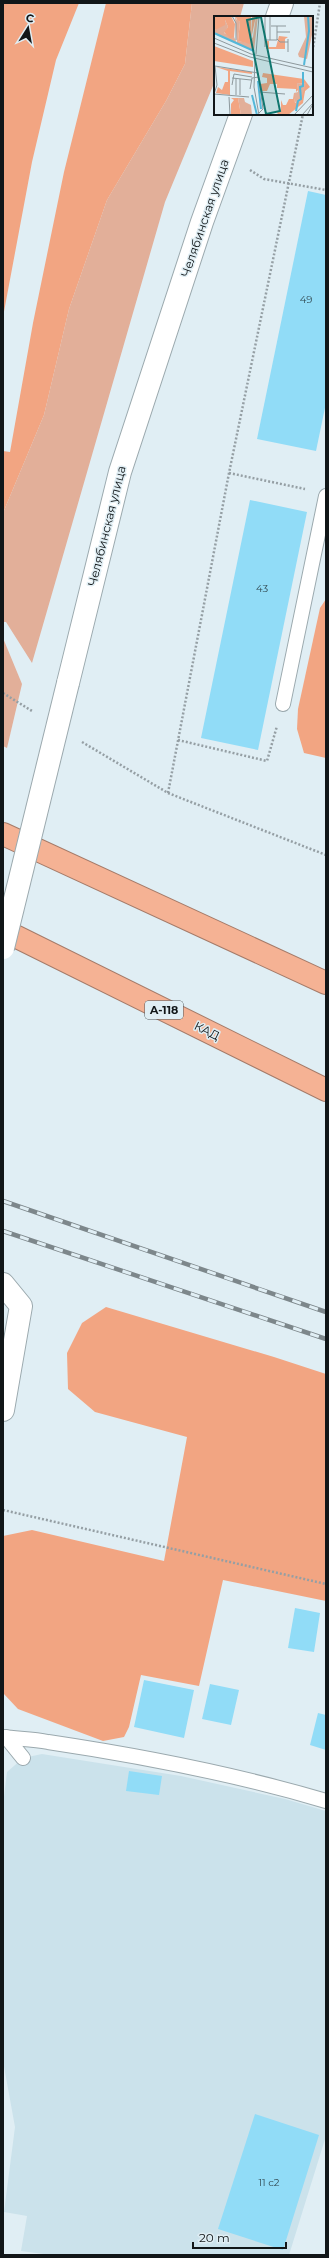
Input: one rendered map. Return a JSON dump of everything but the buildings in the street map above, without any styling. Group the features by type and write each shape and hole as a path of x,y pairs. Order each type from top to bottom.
{"highway":[{"path":"3,834 326,983"},
{"name":"КАД","path":"3,930 326,1090"}],"street":[{"path":"277,16 282,3"},
{"name":"Челябинская улица","path":"3,948 120,472 202,222 241,115"},
{"path":"3,1284 21,1306 6,1380 3,1410"}],"lane":[{"path":"283,704 321,549 326,496"},
{"path":"4,1737 23,1758"},
{"path":"4,1737 47,1742 182,1766 290,1790 326,1801"}],"path":[{"path":"313,48 320,3"},
{"path":"168,793 229,473 303,115"},
{"path":"248,168 264,179 289,182 326,190"},
{"path":"229,473 311,490"},
{"path":"3,693 36,714"},
{"path":"178,740 267,761 283,704"},
{"path":"77,739 168,793 326,855"},
{"path":"3,1510 326,1584"}],"shaded area":[{"path":"3,3 79,3 56,60 32,162 3,317"},
{"path":"106,3 192,3 185,64 166,101 107,200 69,309 44,415 3,513 3,451 10,452 33,323 64,172"},
{"path":"192,3 244,3 240,16 214,16 214,83 165,202 32,663 6,622 3,622 3,513 44,415 69,309 107,200 166,101 185,64"},
{"path":"326,599 326,758 304,753 297,729 298,709 320,608"},
{"path":"3,638 22,684 7,748 3,746"},
{"path":"106,1307 326,1374 326,1601 223,1580 199,1686 141,1675 129,1727 124,1737 103,1741 18,1709 3,1693 3,1536 32,1530 164,1561 187,1437 95,1412 68,1389 67,1353 82,1323"},
{"path":"42,1754 181,1776 285,1799 326,1811 326,2136 289,2255 51,2255 21,2251 27,2216 4,2212 15,2127 3,2061 3,1805 7,1772 23,1758"}],"railway":[{"path":"3,1201 326,1312"},
{"path":"3,1231 326,1339"}]}
